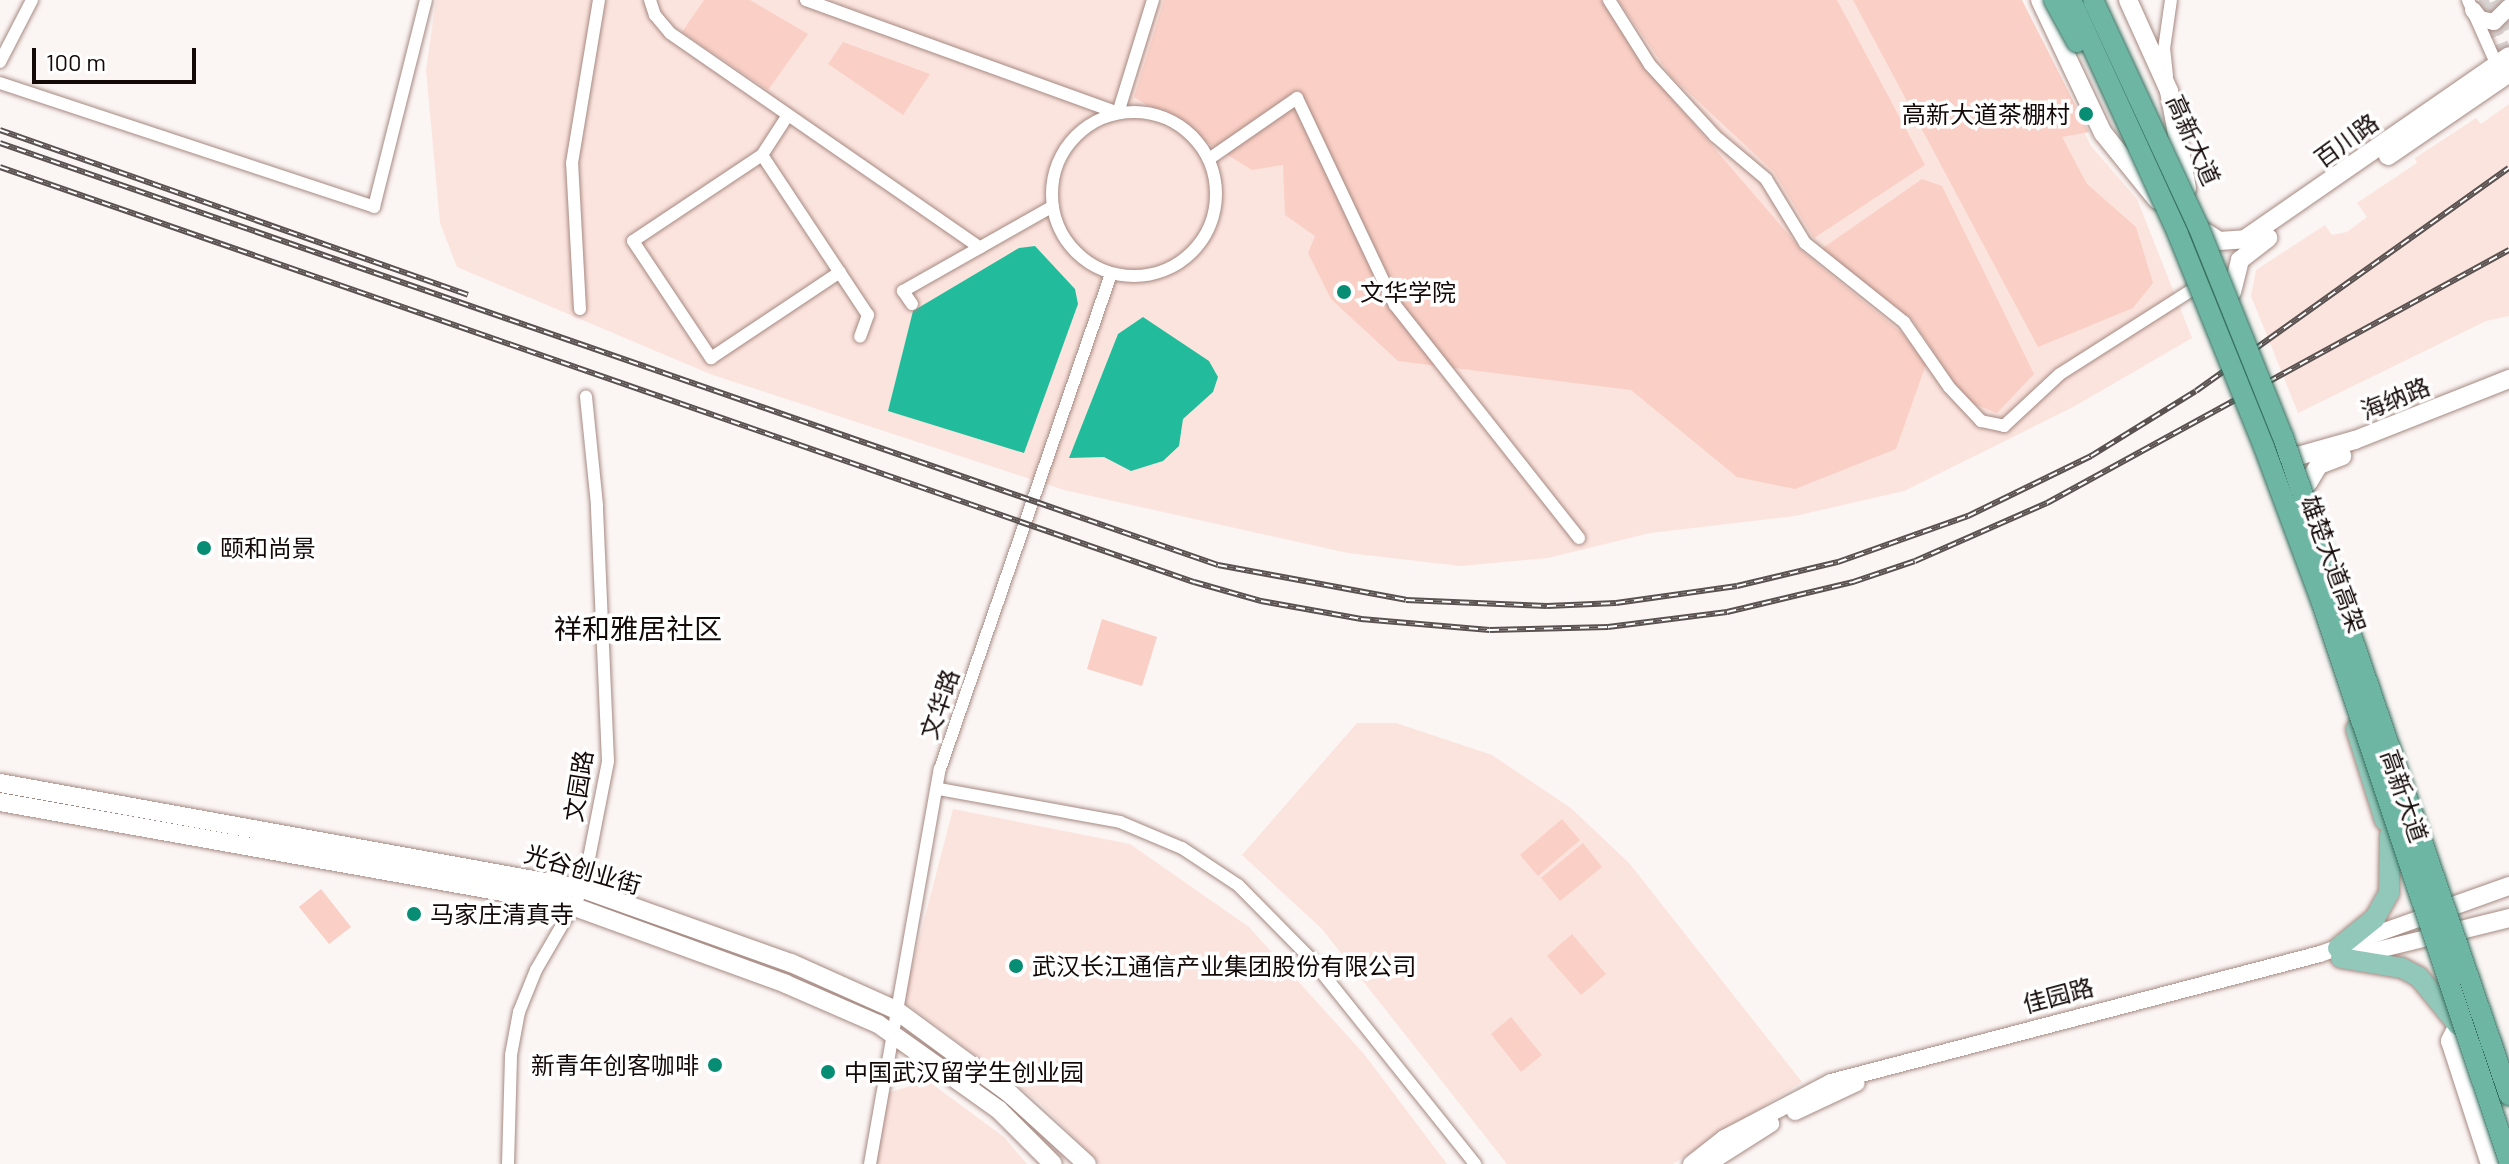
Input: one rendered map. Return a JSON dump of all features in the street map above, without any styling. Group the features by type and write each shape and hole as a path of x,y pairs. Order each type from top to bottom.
{"highway":[{"path":"2054,0 2150,173"},
{"name":"雄楚大道高架","path":"2071,0 2206,301 2322,603 2507,1162"},
{"name":"雄楚大道高架","path":"2093,0 2198,226 2283,437 2509,1095"},
{"path":"2103,0 2126,68"}],"main road":[{"path":"2040,0 2103,133 2157,200"},
{"path":"2064,0 2157,200 2206,317"},
{"name":"高新大道","path":"2103,0 2234,298"},
{"path":"2128,0 2169,91 2187,188"},
{"name":"百川路","path":"2207,233 2219,241 2245,239 2504,68"},
{"name":"百川路","path":"2234,298 2240,260 2258,244 2504,68"},
{"name":"海纳路","path":"2298,456 2355,440 2509,379"},
{"name":"海纳路","path":"2308,483 2319,465 2509,392"},
{"name":"高新大道","path":"2289,432 2509,1072"},
{"name":"高新大道","path":"2257,446 2350,703 2390,835 2507,1162"},
{"path":"2350,703 2371,716 2380,690"},
{"name":"光谷创业街","path":"0,783 583,889 791,963 896,1010 1010,1094 1087,1164"},
{"name":"光谷创业街","path":"0,802 513,891 573,906 786,984 892,1034 999,1110 1053,1164"},
{"path":"2340,953 2375,918 2389,893 2390,835"},
{"path":"2453,906 2509,886"},
{"path":"2453,906 2488,905 2509,897"},
{"path":"2461,930 2509,918"},
{"path":"2340,953 2402,968 2419,977 2458,1025 2450,1041 2490,1164"}],"street":[{"path":"0,62 32,0"},
{"path":"0,83 374,207 426,0"},
{"path":"580,309 572,163 599,0"},
{"path":"650,0 655,15 670,33 980,248"},
{"path":"806,0 1118,113"},
{"path":"1118,113 1153,0"},
{"path":"1609,0 1650,65 1715,136 1766,179 1805,243 1904,322 1949,387 1981,421 2004,426 2060,374 2195,288"},
{"path":"2169,91 2164,49 2171,0"},
{"path":"2470,5 2480,19 2494,22 2509,3"},
{"path":"2470,5 2504,68"},
{"path":"1209,159 1297,98 1395,305 1579,538"},
{"path":"1146,112 1172,120 1194,137 1209,159 1217,185 1215,213 1205,238 1188,258 1164,272 1138,277 1111,274 1086,262 1066,242 1053,206 1057,163 1071,140 1092,122 1118,113 1146,112"},
{"path":"788,115 762,155 633,241 711,358 840,272"},
{"path":"762,155 868,315 860,337"},
{"path":"912,304 903,291 1053,206"},
{"name":"文华路","path":"870,1164 939,789 940,769 1111,274"},
{"name":"文园路","path":"508,1164 511,1055 519,1012 536,970 583,889 608,761 597,505 586,397"},
{"path":"939,789 1120,822 1182,848 1238,885 1311,959 1475,1164"},
{"name":"佳园路","path":"2425,928 2453,906"},
{"name":"佳园路","path":"1708,1164 1771,1124 1853,1084 2425,928 2461,930"},
{"name":"佳园路","path":"1691,1164 1724,1138 1831,1082 2340,953"},
{"path":"873,1149 884,1164"}],"shaded area":[{"name":"文华学院","path":"436,0 2020,0 2091,146 2137,199 2192,338 2075,406 1904,491 1795,516 1650,533 1548,558 1460,566 1348,553 1064,490 710,374 457,267 440,223 426,70"},
{"path":"704,0 750,0 808,34 768,90 682,32"},
{"path":"1164,0 1601,0 1648,71 1805,254 1902,333 1926,364 1896,449 1795,489 1737,477 1631,390 1398,361 1331,299 1308,253 1315,236 1285,215 1283,165 1252,170 1134,97"},
{"path":"1618,0 1837,0 1925,165 1814,238 1774,172 1670,75"},
{"path":"1853,0 2022,0 2089,132 2062,137 2087,184 2136,227 2153,283 2133,308 2038,347"},
{"path":"843,42 930,74 903,115 828,64"},
{"path":"2509,104 2509,316 2486,321 2298,413 2251,296 2256,270 2325,225 2332,235 2347,232 2367,217 2357,203 2417,163 2415,158 2476,118 2481,124"},
{"path":"1922,179 1942,186 2034,374 1997,413 1974,404 1956,386 1912,319 1820,250"},
{"path":"1035,246 1075,289 1078,304 1024,453 888,411 913,311 1019,248"},
{"path":"1143,317 1209,361 1218,377 1213,392 1183,419 1179,446 1163,461 1131,471 1104,457 1069,458 1118,334"},
{"path":"1102,619 1157,637 1142,686 1087,669"},
{"path":"1357,723 1396,723 1492,755 1572,809 1629,863 1802,1082 1673,1164 1507,1164 1322,929 1242,855"},
{"path":"953,809 1130,844 1249,927 1364,1054 1447,1164 1100,1164 1039,1102 903,1001"},
{"path":"1562,819 1580,840 1538,876 1520,855"},
{"path":"1583,843 1602,867 1560,901 1541,878"},
{"path":"321,889 351,927 329,944 299,907"},
{"path":"1572,934 1606,974 1581,995 1547,956"},
{"path":"1511,1017 1542,1055 1521,1072 1491,1034"},
{"path":"928,1081 1004,1137 1027,1164 874,1164 883,1094"}],"tunnel":[{"path":"2480,0 2509,64"},
{"path":"2496,0 2509,29"}],"railway":[{"path":"0,130 468,295"},
{"path":"0,143 1218,565 1406,600 1547,606 1616,603 1737,586 1838,562 1968,516 2091,456 2196,391 2509,168"},
{"path":"0,167 1194,582 1261,601 1361,619 1490,630 1608,627 1727,612 1853,582 1915,561 2047,503 2509,250"}],"place":[{"name":"高新大道茶棚村","path":"2086,114"},
{"name":"文华学院","path":"1344,292"},
{"name":"颐和尚景","path":"204,548"},
{"name":"马家庄清真寺","path":"414,914"},
{"name":"武汉长江通信产业集团股份有限公司","path":"1016,966"},
{"name":"新青年创客咖啡","path":"715,1065"},
{"name":"中国武汉留学生创业园","path":"828,1072"}],"district":[{"name":"祥和雅居社区","path":"638,628"}]}
